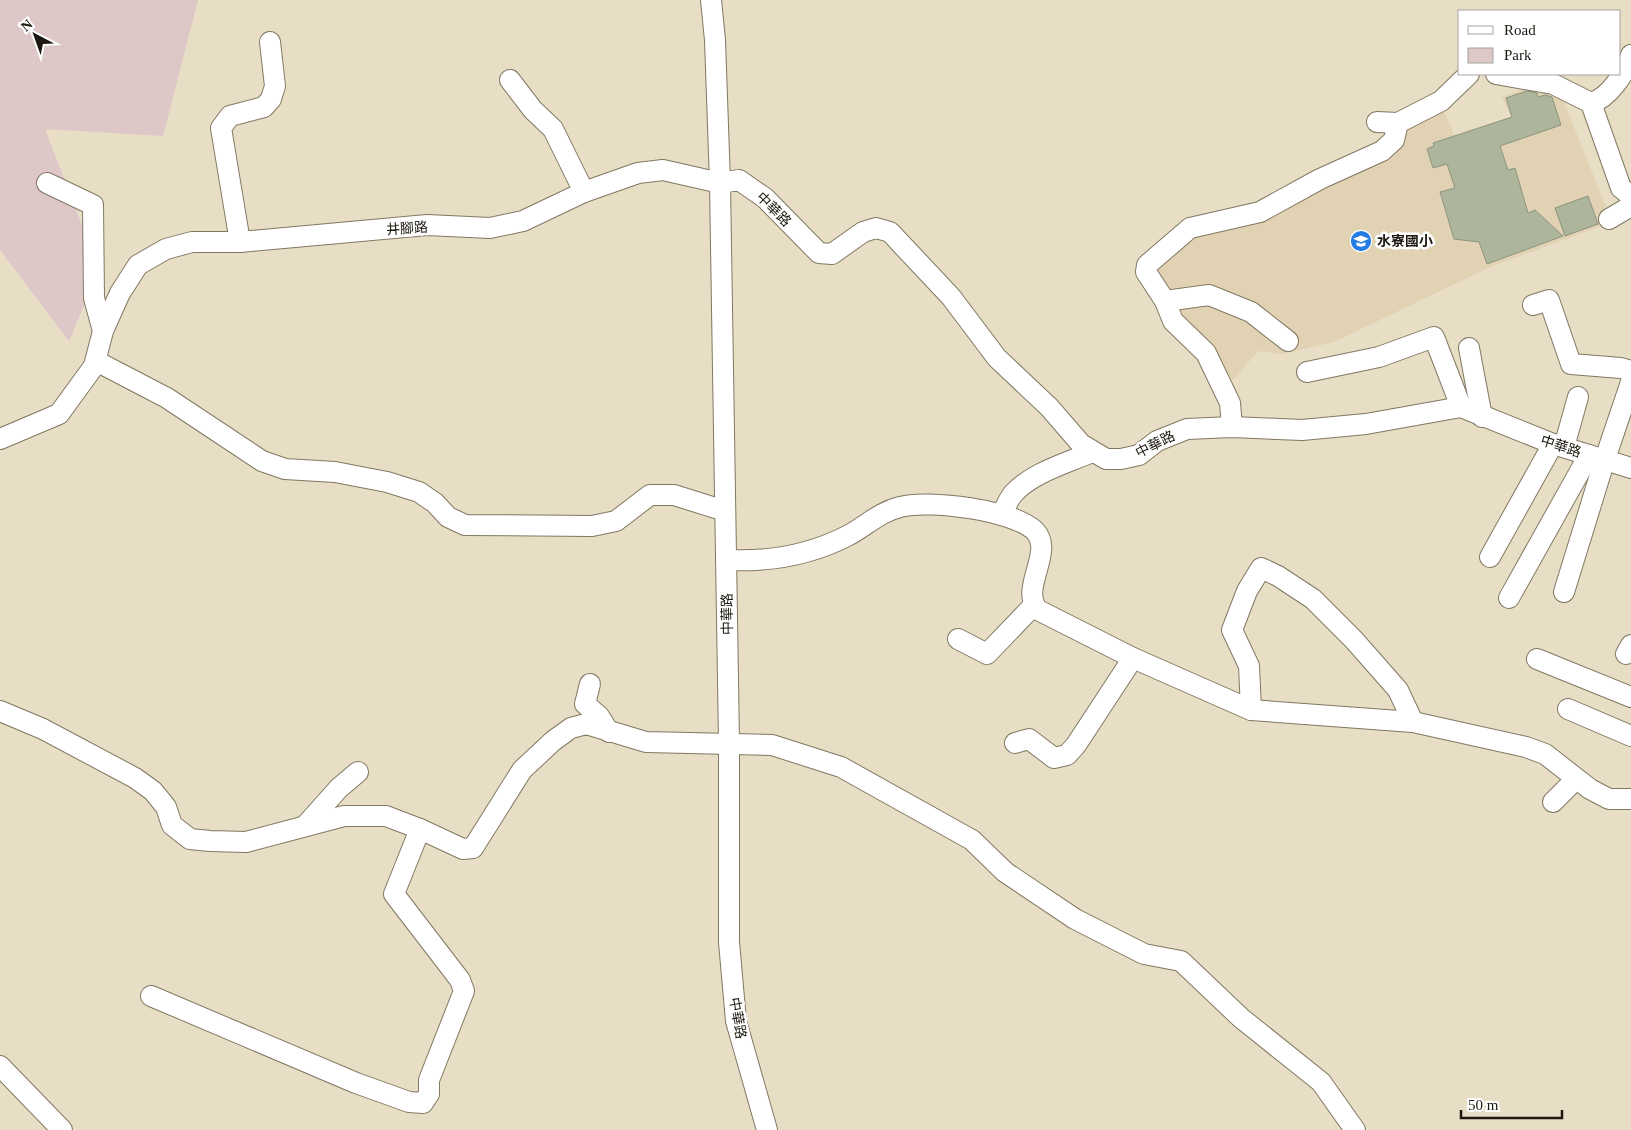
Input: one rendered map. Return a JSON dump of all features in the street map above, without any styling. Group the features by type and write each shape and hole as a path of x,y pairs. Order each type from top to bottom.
{"street":[{"path":"709,2 720,183"},
{"path":"240,242 221,128 230,116 264,106 271,99 275,86 270,42"},
{"path":"1621,75 1626,69 1631,55"},
{"path":"1376,122 1398,123 1441,101 1469,75"},
{"path":"1502,75 1553,84 1591,103 1599,101 1621,75"},
{"path":"510,80 533,110 553,129 584,192"},
{"path":"1591,103 1621,188 1631,196"},
{"path":"1232,427 1230,403 1206,353 1173,321 1165,301 1146,272 1147,266 1190,228 1260,212 1320,179 1382,151 1394,140 1398,123"},
{"name":"井腳路","path":"0,439 59,414 96,361 103,331 120,293 138,265 166,249 192,242 240,242 427,225 490,228 523,222 584,192 638,173 663,170 720,183"},
{"name":"中華路","path":"766,1124 736,1021 729,942 729,742 720,183 739,180 753,188 819,253 832,254 863,232 876,228 890,232 951,297 997,358 1049,407 1081,444 1106,459 1121,459 1139,455 1157,441 1187,429 1232,427 1302,430 1366,424 1460,407 1559,446 1631,468"},
{"path":"46,183 93,205 94,298 103,331"},
{"path":"1608,220 1631,206"},
{"path":"1165,301 1210,295 1251,312 1288,341"},
{"path":"1533,305 1549,300 1571,364 1621,368 1631,371"},
{"path":"1307,372 1378,357 1434,337 1460,407"},
{"path":"1469,348 1482,417"},
{"path":"96,361 167,398 262,461 284,469 335,472 387,482 418,492 434,503 448,517 465,525 592,526 616,521 650,495 674,495 725,511"},
{"path":"1509,598 1597,457 1631,382"},
{"path":"1490,557 1559,446 1578,397"},
{"path":"1002,515 1011,496 1020,486 1092,452"},
{"path":"1564,592 1597,457"},
{"path":"726,560 758,562 818,548 848,536 882,513 901,506 956,506 1002,515 1034,530 1040,538 1041,548 1032,591 1034,605 1038,610 1132,658 1251,710 1413,722 1526,747 1545,754 1576,779 1609,799 1631,799"},
{"path":"1251,710 1248,666 1232,630 1247,591 1261,568 1278,576 1313,599 1354,640 1398,690 1413,722"},
{"path":"958,639 987,654 1034,605"},
{"path":"1015,743 1029,739 1054,758 1067,755 1076,746 1132,658"},
{"path":"1537,659 1631,697"},
{"path":"590,684 584,704 599,716 609,732"},
{"path":"1568,709 1631,736"},
{"path":"0,711 43,729 135,778 153,791 166,807 172,825 190,839 246,842 344,816 386,816 463,849 473,848 522,770 553,741 571,728 586,724 646,742 729,742 772,745 841,767 972,840 1005,872 1075,919 1144,954 1181,961 1241,1018 1321,1082 1355,1130"},
{"path":"305,826 339,788 358,772"},
{"path":"1553,802 1576,779"},
{"path":"151,996 356,1083 409,1102 423,1103 429,1094 430,1080 464,991 460,980 394,894 420,829"},
{"path":"0,1066 62,1130"}],"shaded area":[{"name":"水寮國小","path":"1536,85 1562,97 1612,222 1490,267 1334,342 1281,354 1258,351 1233,380 1156,305 1139,259 1188,218 1204,219 1251,212 1380,147 1388,131 1442,107 1455,137 1511,117 1502,97"}],"green space":[{"path":"0,0 198,0 163,136 45,129 99,270 69,341 0,250"}],"building":[{"path":"1527,91 1537,93 1538,97 1545,95 1552,97 1561,125 1500,146 1508,170 1515,168 1528,213 1535,210 1563,236 1487,264 1479,242 1454,239 1440,192 1455,188 1447,164 1433,168 1427,149 1434,146 1433,143 1512,117 1506,98"},
{"path":"1588,196 1598,224 1565,236 1555,208"}],"place":[{"name":"水寮國小","path":"1361,241"}]}
